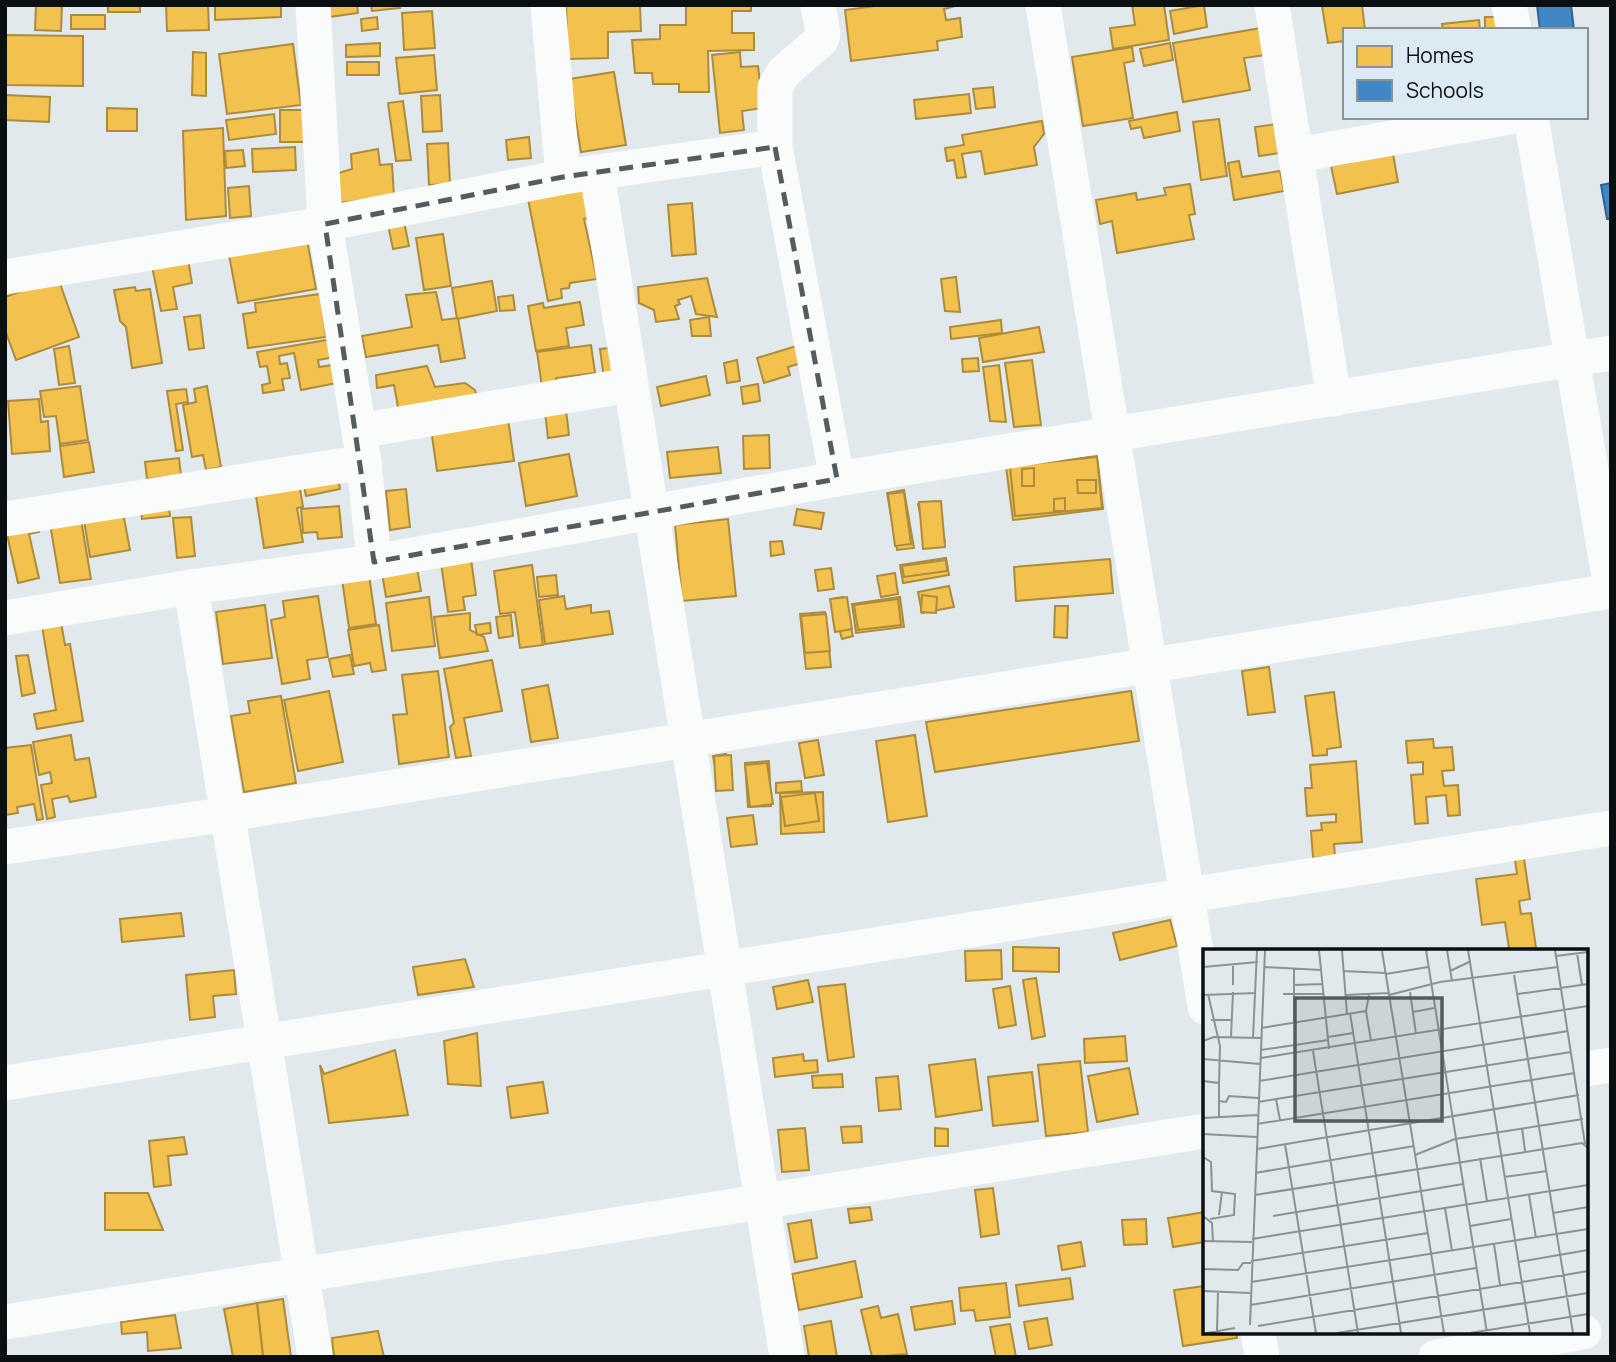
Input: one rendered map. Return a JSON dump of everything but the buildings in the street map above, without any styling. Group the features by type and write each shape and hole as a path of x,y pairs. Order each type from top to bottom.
{"street":[{"path":"313,5 325,223 362,447 374,562"},
{"path":"548,5 580,175 631,385 787,1357"},
{"path":"818,5 823,34 821,40 784,72 775,87 775,147 837,479"},
{"path":"1043,5 1203,995"},
{"path":"1272,5 1334,398"},
{"path":"1510,5 1514,28"},
{"path":"1297,155 1499,119"},
{"path":"5,847 228,814 1611,590 1531,119"},
{"path":"5,277 325,223 580,175 775,147"},
{"path":"5,618 191,587 374,562 837,479 1611,353"},
{"path":"5,519 362,447 631,385"},
{"path":"191,587 315,1357"},
{"path":"5,1083 1611,828"},
{"path":"1588,1069 1611,1065"},
{"path":"5,1322 1203,1131"},
{"path":"1588,1332 1611,1328"},
{"path":"1258,1334 1262,1357"},
{"path":"1436,1357 1573,1334"}],"highlighted area":[{"path":"775,147 837,479 374,562 325,224 563,177"}]}
